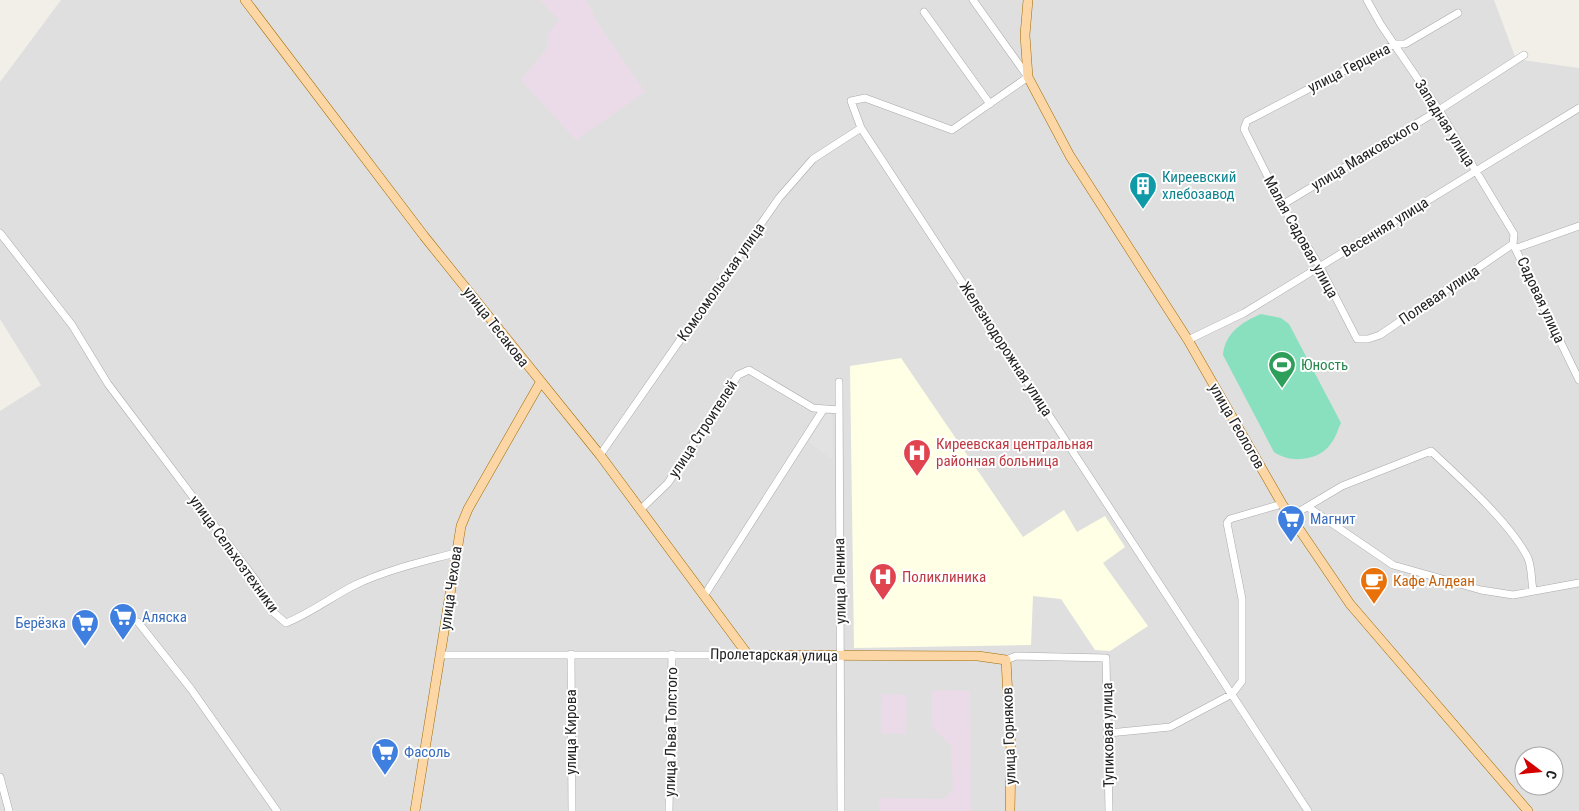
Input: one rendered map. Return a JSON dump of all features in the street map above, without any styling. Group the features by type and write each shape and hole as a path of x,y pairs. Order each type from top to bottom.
{"main road":[{"name":"улица Тесакова","path":"245,0 424,236 540,383 600,455 748,655"},
{"name":"улица Геологов","path":"1028,0 1025,35 1028,77 1070,156 1188,340 1282,504 1350,604 1528,811"},
{"name":"улица Чехова","path":"415,811 441,655 455,553 461,526 468,509 540,383"},
{"name":"Пролетарская улица","path":"748,655 978,656 1006,660"},
{"name":"улица Горняков","path":"1006,660 1011,752 1010,811"}],"street":[{"path":"924,12 990,104 1028,77 972,0"},
{"name":"Западная улица","path":"1367,0 1439,110 1514,234 1515,246"},
{"name":"улица Герцена","path":"1244,129 1247,121 1395,44 1405,44 1458,13"},
{"name":"улица Маяковского","path":"1282,205 1439,110 1524,55"},
{"name":"Железнодорожная улица","path":"990,104 952,130 865,98 851,101 861,128 1308,811"},
{"name":"Весенняя улица","path":"1188,340 1244,313 1579,108"},
{"name":"Комсомольская улица","path":"600,455 779,198 813,159 861,128"},
{"name":"Малая Садовая улица","path":"1244,129 1282,205 1320,266 1357,339 1363,339"},
{"name":"Полевая улица","path":"1363,339 1380,335 1515,246 1579,226"},
{"name":"улица Сельхозтехники","path":"0,233 72,325 108,384 257,582 273,612 286,623 300,618 356,584 455,553"},
{"name":"Садовая улица","path":"1515,246 1579,380"},
{"name":"улица Строителей","path":"641,509 668,483 738,375 749,370 813,408 839,410"},
{"name":"улица Ленина","path":"840,382 841,811"},
{"path":"704,596 823,410"},
{"path":"1290,516 1342,486 1431,451 1470,487 1514,537 1528,558 1533,590"},
{"path":"1109,733 1170,727 1232,694 1242,681 1242,599 1228,523 1230,519 1282,504"},
{"path":"1308,507 1393,565 1481,590 1513,595 1579,583"},
{"path":"138,622 192,689 277,811"},
{"name":"улица Кирова","path":"571,654 572,811"},
{"name":"улица Льва Толстого","path":"669,811 672,654"},
{"name":"Пролетарская улица","path":"441,655 748,655"},
{"name":"Пролетарская улица","path":"1006,660 1016,656 1106,658"},
{"name":"Тупиковая улица","path":"1106,658 1109,733 1109,811"},
{"path":"0,777 9,811"}],"shaded area":[{"path":"61,0 1494,0 1516,59 1579,68 1579,811 0,811 0,411 41,385 0,319 0,82"},
{"path":"540,0 586,0 599,25 645,92 576,140 521,80 547,48 547,35 559,20"},
{"name":"Киреевская центральная районная больница","path":"901,358 1023,537 1064,510 1077,532 1105,516 1125,547 1103,563 1148,626 1110,651 1095,650 1061,599 1033,596 1031,645 854,648 850,366"},
{"path":"825,414 832,414 833,460 808,442"},
{"path":"932,690 970,691 971,811 879,811 879,798 941,799 946,798 953,789 951,746 932,727"},
{"path":"882,694 907,695 906,734 881,733"}],"green space":[{"name":"Юность","path":"1261,314 1281,318 1289,324 1341,423 1335,438 1327,448 1313,457 1305,459 1288,458 1274,452 1223,355 1224,347 1231,334 1247,321"}],"place":[{"name":"Киреевский хлебозавод","path":"1143,210"},
{"name":"Юность","path":"1282,389"},
{"name":"Киреевская центральная районная больница","path":"917,477"},
{"name":"Магнит","path":"1291,543"},
{"name":"Поликлиника","path":"883,601"},
{"name":"Кафе Алдеан","path":"1374,605"},
{"name":"Аляска","path":"123,641"},
{"name":"Берёзка","path":"85,647"},
{"name":"Фасоль","path":"385,776"}]}
